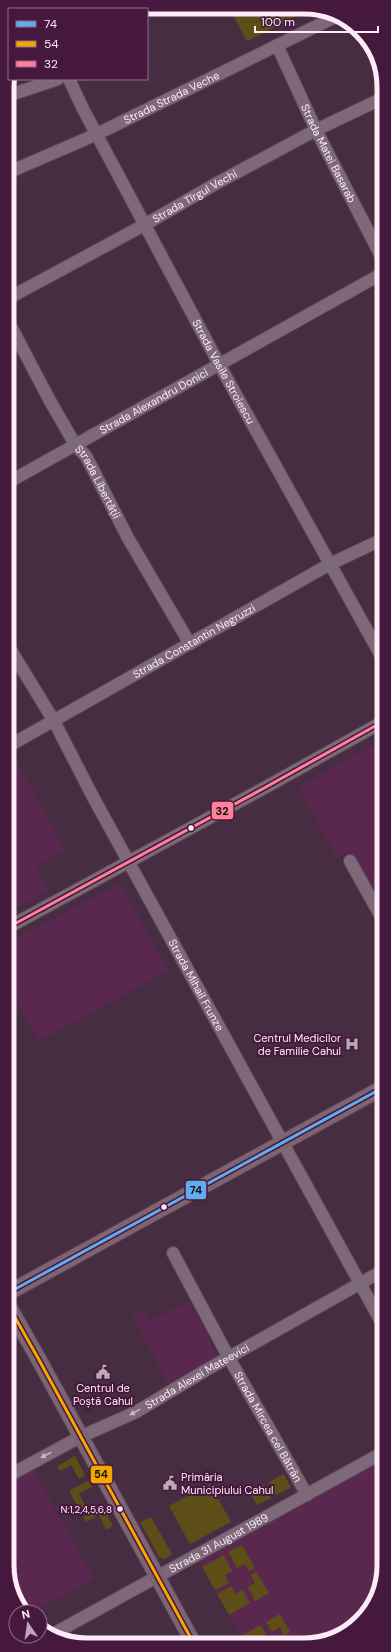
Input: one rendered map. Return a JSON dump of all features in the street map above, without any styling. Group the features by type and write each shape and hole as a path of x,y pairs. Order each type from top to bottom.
{"main road":[{"path":"14,1290 283,1144 377,1091"},
{"path":"14,1316 191,1638"}],"street":[{"name":"Strada Strada Veche","path":"14,170 97,134 277,44 331,19"},
{"name":"Strada Matei Basarab","path":"277,44 316,130 377,248"},
{"path":"14,94 55,80"},
{"name":"Strada Vasile Stroiescu","path":"70,80 219,364 377,648"},
{"name":"Strada Tîrgul Vechi","path":"14,295 146,224 217,183 316,130 377,101"},
{"name":"Strada Alexandru Donici","path":"14,479 76,446 219,364 377,276"},
{"name":"Strada Libertății","path":"14,332 50,401 76,446 83,451 90,462 128,538 190,644"},
{"name":"Strada Constantin Negruzzi","path":"14,743 330,564 377,542"},
{"name":"Strada Mihail Frunze","path":"14,655 54,721 93,797 377,1314"},
{"path":"14,925 377,725"},
{"path":"350,861 377,909"},
{"name":"Strada Mircea cel Bătrân","path":"173,1253 229,1358 307,1495"},
{"name":"Strada Alexei Mateevici","path":"14,1473 80,1437 136,1412 377,1274"},
{"name":"Strada 31 August 1989","path":"57,1632 377,1456"}],"shaded area":[{"path":"232,14 300,14 247,41"},
{"path":"377,743 377,890 372,892 347,852 336,857 299,787"},
{"path":"14,757 65,850 35,867 48,891 14,909"},
{"path":"120,883 168,971 39,1041 14,996 14,939"},
{"path":"189,1301 218,1357 168,1384 132,1315 143,1309 150,1321"},
{"path":"75,1456 85,1475 79,1479 71,1465 60,1471 57,1466"},
{"path":"377,1464 376,1580 370,1598 365,1606 349,1623 337,1631 319,1637 242,1638 199,1561"},
{"path":"31,1467 94,1578 47,1604 25,1604 16,1584 14,1565 14,1477"},
{"path":"284,1474 291,1488 275,1495 269,1482"},
{"path":"88,1481 92,1487 79,1494 86,1507 80,1511 69,1491"},
{"path":"210,1484 231,1522 190,1544 169,1506"},
{"path":"264,1484 271,1498 257,1505 250,1492"},
{"path":"103,1506 113,1526 106,1530 99,1515 86,1522 83,1517"},
{"path":"151,1517 172,1554 164,1559 159,1557 140,1522"},
{"path":"242,1545 255,1568 249,1571 245,1564 237,1568 228,1552"},
{"path":"224,1555 232,1571 225,1575 229,1583 215,1590 202,1567"},
{"path":"256,1572 269,1593 255,1601 248,1587 255,1583 251,1575"},
{"path":"231,1586 236,1594 243,1590 250,1603 229,1615 217,1594"},
{"path":"280,1614 290,1632 284,1636 280,1627 272,1632 266,1622"},
{"path":"261,1625 266,1634 260,1638 242,1638 241,1636"}],"transit line":[{"name":"32","path":"14,924 377,725"},
{"name":"74","path":"14,1290 377,1091"},
{"name":"54","path":"14,1316 191,1638"}],"place":[{"name":"Centrul Medicilor de Familie Cahul","path":"352,1044"},
{"name":"Centrul de Poștă Cahul","path":"103,1372"},
{"name":"Primăria Municipiului Cahul","path":"170,1483"},
{"name":"N:1,2,4,5,6,8","path":"120,1509"}]}
